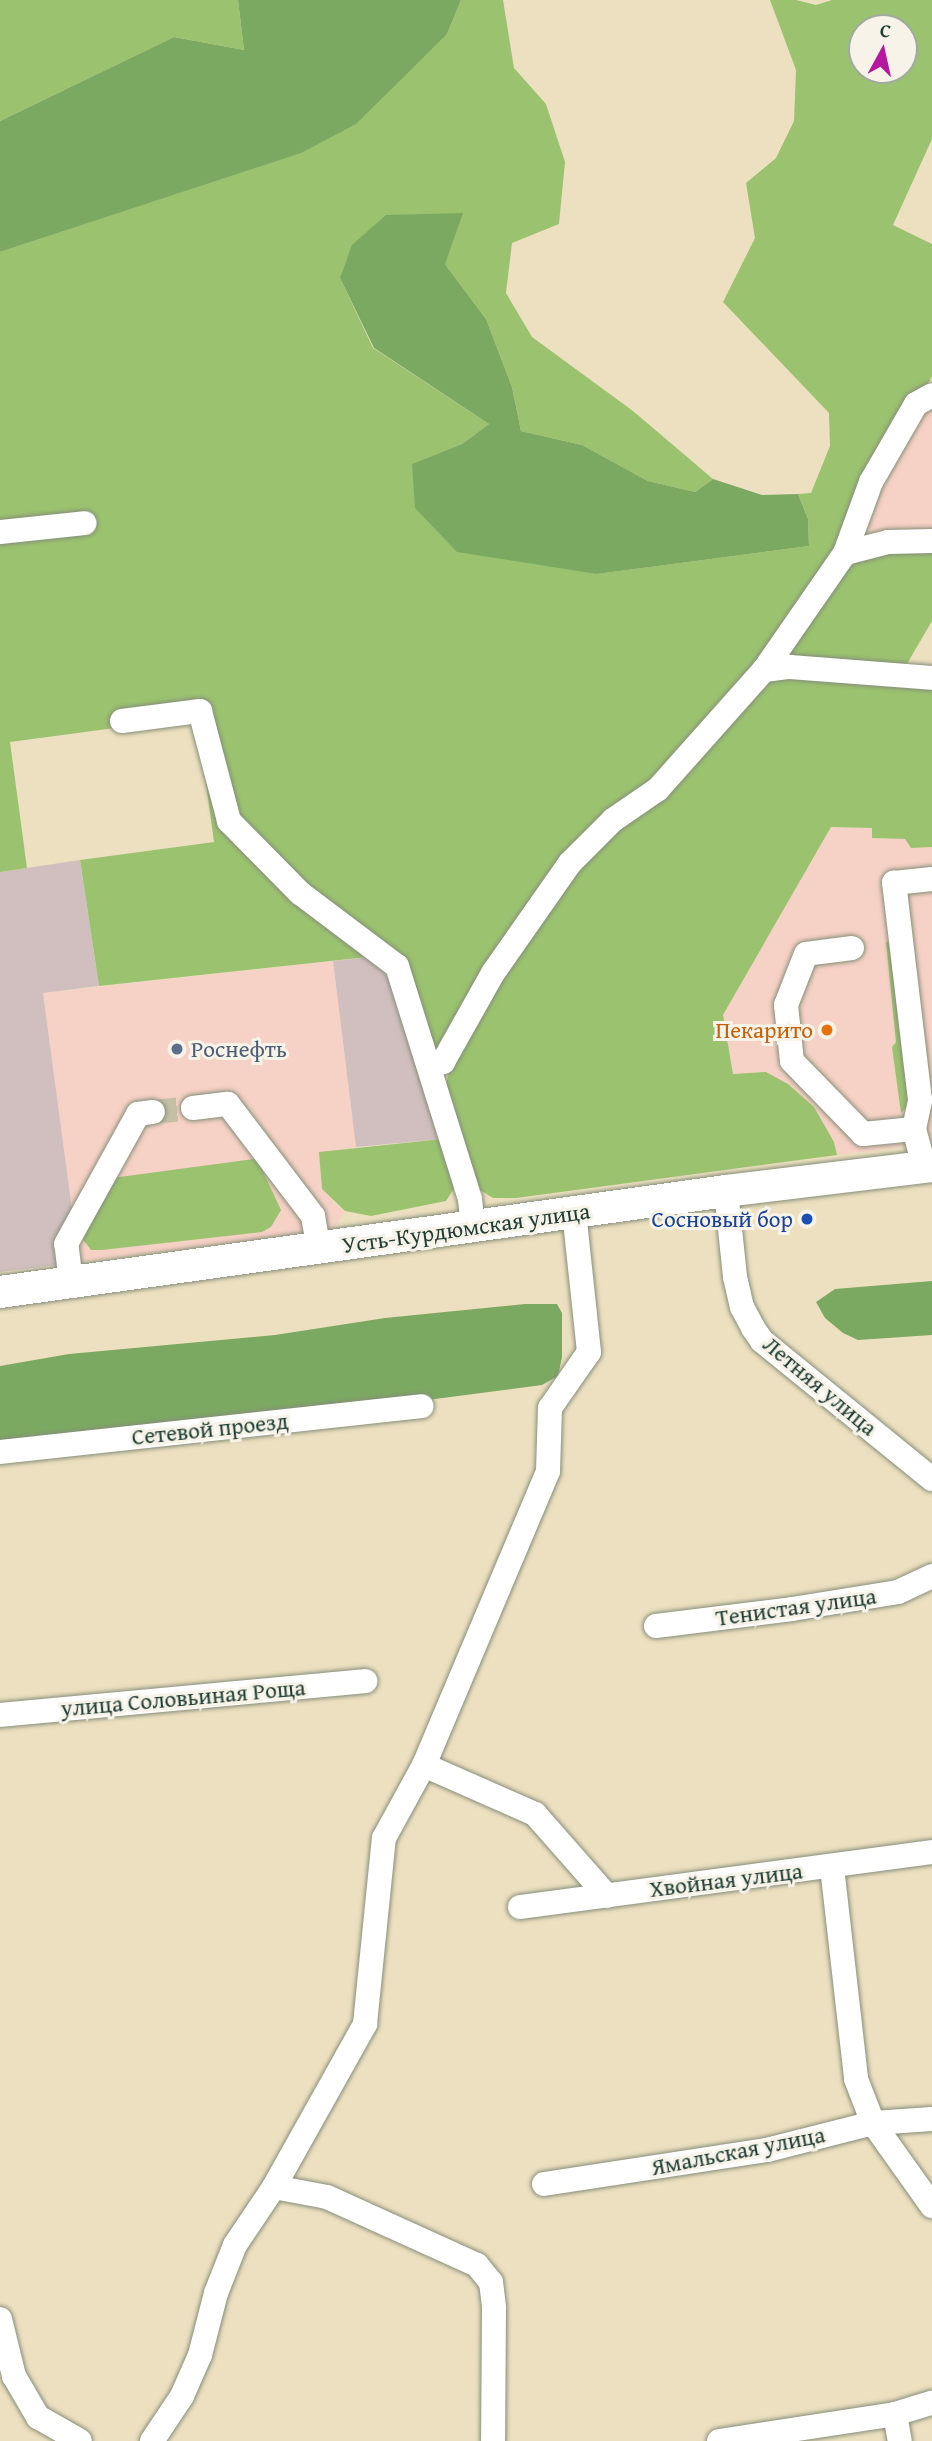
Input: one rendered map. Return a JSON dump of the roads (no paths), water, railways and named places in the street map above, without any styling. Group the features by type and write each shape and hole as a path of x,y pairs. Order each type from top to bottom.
{"main road":[{"name":"Усть-Курдюмская улица","path":"0,1292 319,1250 726,1191 928,1166"}],"street":[{"path":"430,1066 443,1062 493,973 570,863 613,820 658,789 764,670 845,553 871,482 916,404 931,392"},
{"path":"0,532 85,523"},
{"path":"845,553 888,542 932,541"},
{"path":"764,670 790,667 932,678"},
{"path":"122,721 200,711 229,821 300,893 397,966 470,1199 473,1228"},
{"path":"928,1166 914,1129 926,1100 894,883 932,879"},
{"path":"852,948 806,954 786,1005 793,1061 863,1134 870,1173"},
{"path":"193,1108 228,1104 313,1216 319,1250"},
{"path":"71,1282 66,1244 138,1114 153,1112"},
{"path":"863,1134 914,1129"},
{"name":"Летняя улица","path":"726,1191 735,1277 742,1307 752,1328 762,1341 932,1479"},
{"path":"152,2441 182,2396 200,2356 216,2293 235,2245 274,2187 365,2024 384,1839 424,1765 548,1471 550,1408 589,1352 574,1212"},
{"name":"Сетевой проезд","path":"0,1452 421,1406"},
{"name":"Тенистая улица","path":"656,1626 898,1592 932,1576"},
{"name":"улица Соловьиная Роща","path":"0,1715 365,1681"},
{"path":"424,1765 535,1814 607,1896"},
{"name":"Хвойная улица","path":"520,1907 932,1852"},
{"path":"832,1867 856,2079 873,2123 932,2206"},
{"name":"Ямальская улица","path":"544,2184 767,2150 873,2123 932,2119"},
{"path":"274,2187 327,2197 477,2265 491,2282 494,2308 493,2441"},
{"path":"0,2319 14,2376 38,2417 80,2441"},
{"path":"719,2441 745,2440 895,2414 932,2403"},
{"path":"895,2414 900,2441"}],"tunnel":[{"path":"153,1112 193,1108"}],"place":[{"name":"Пекарито","path":"827,1030"},
{"name":"Роснефть","path":"177,1049"},
{"name":"Сосновый бор","path":"807,1219"}]}
